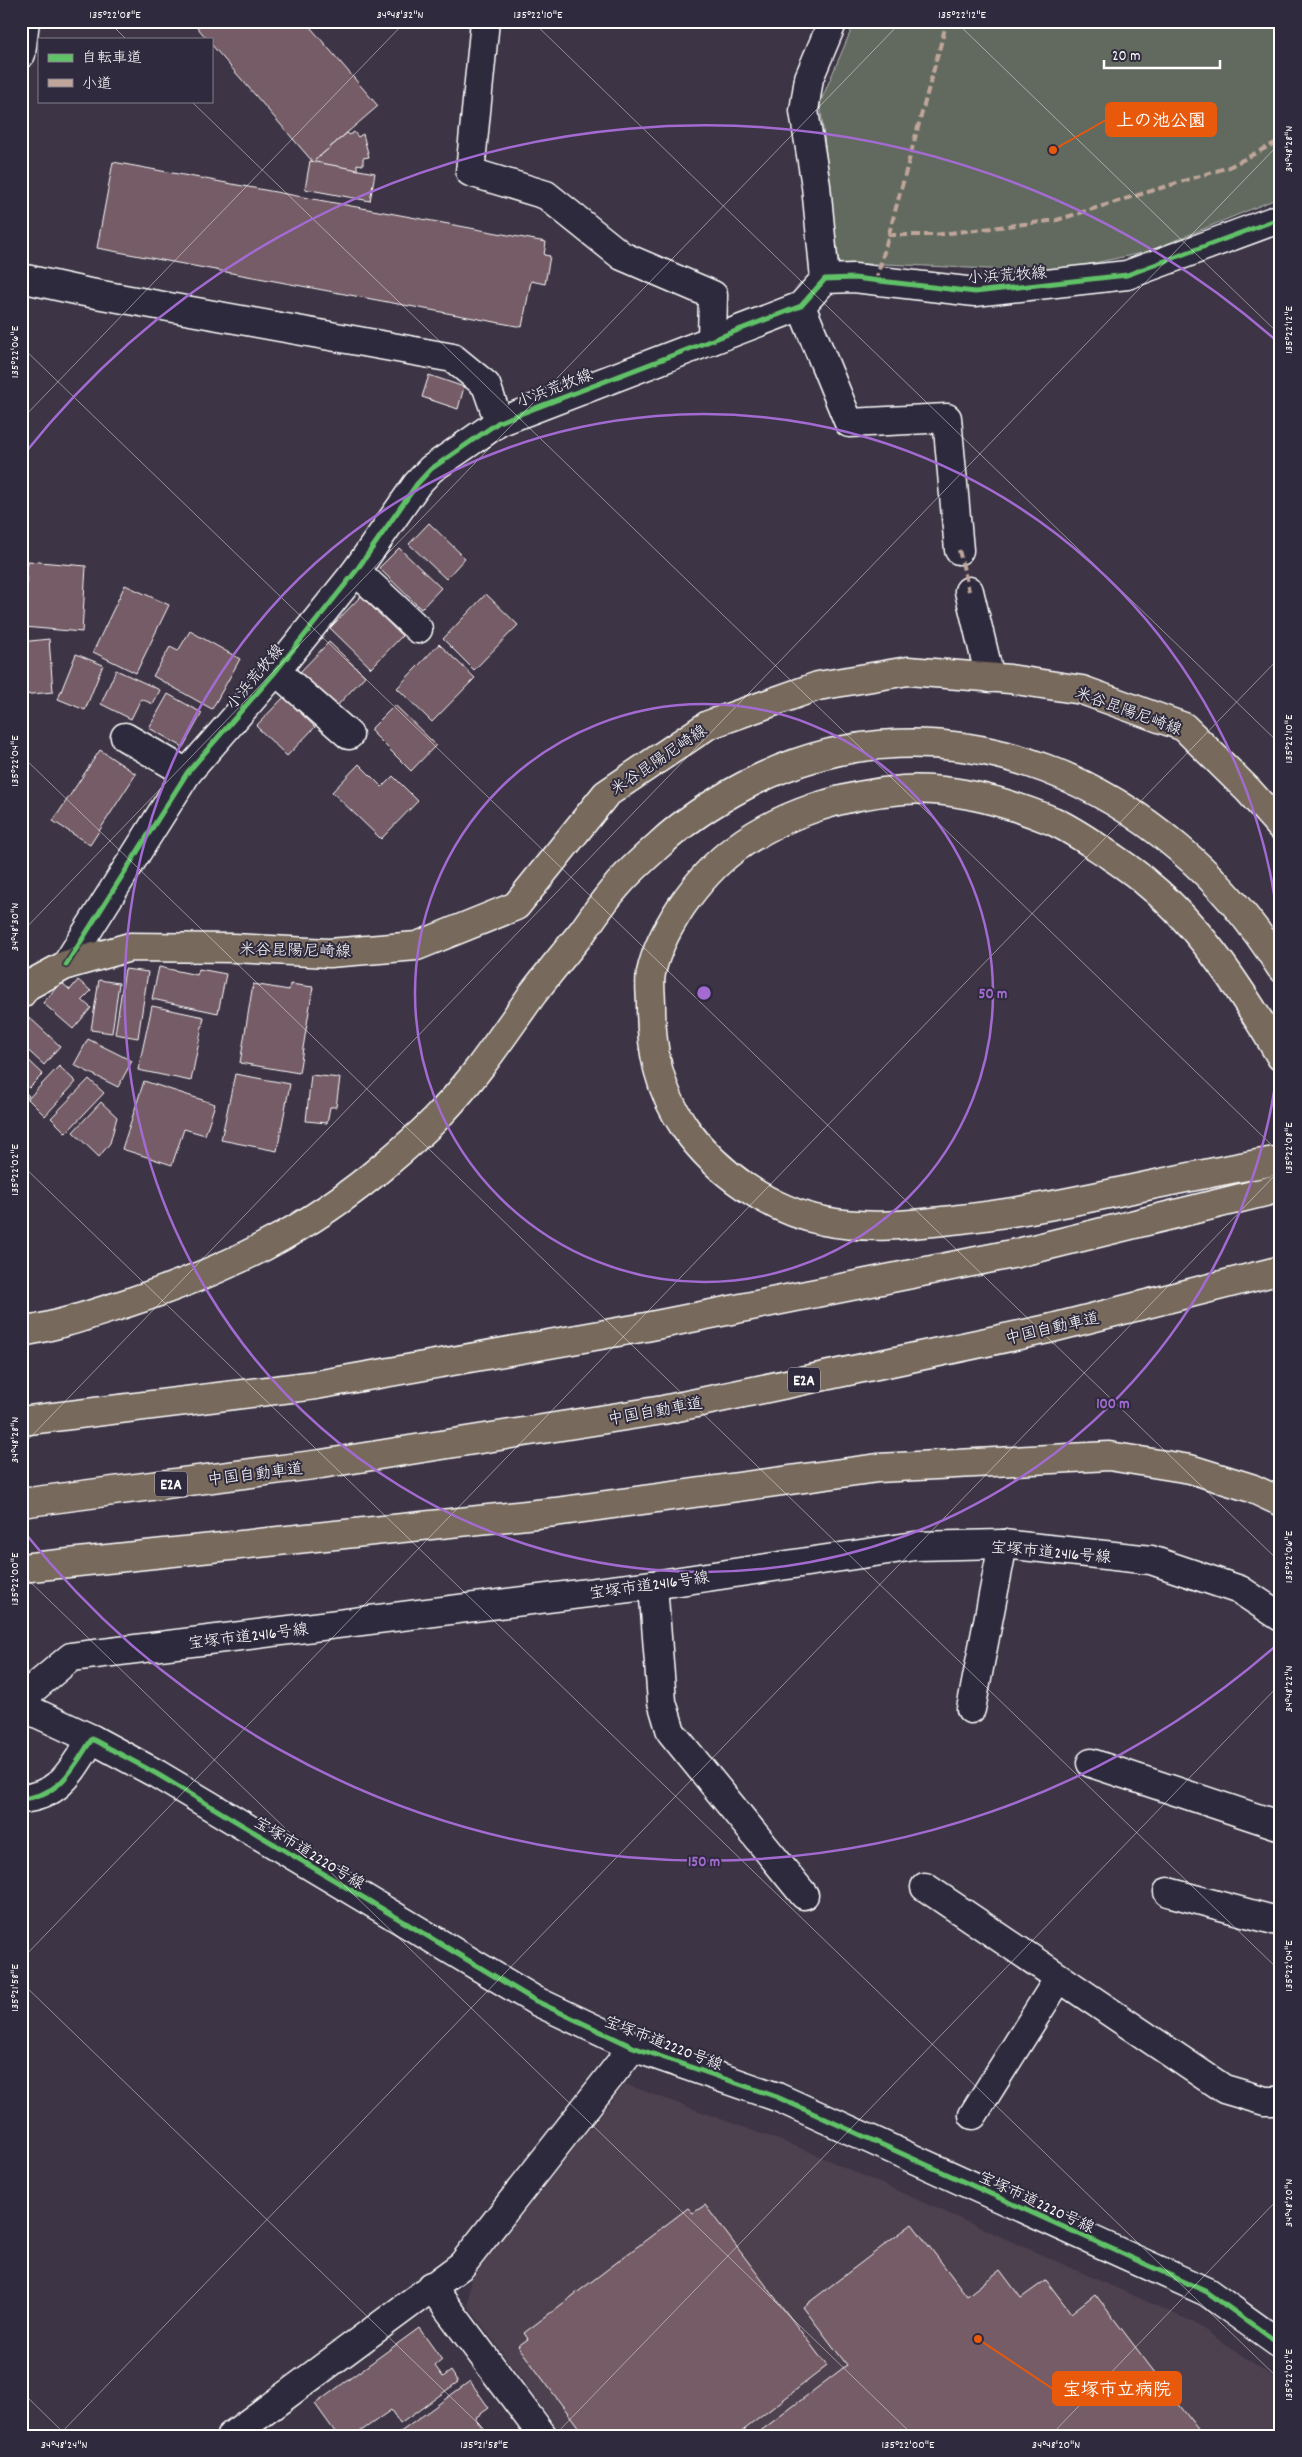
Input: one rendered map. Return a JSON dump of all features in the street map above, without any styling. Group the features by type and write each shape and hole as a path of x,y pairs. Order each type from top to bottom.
{"main road":[{"name":"米谷昆陽尼崎線","path":"23,988 66,965 130,947 234,948 330,954 417,946 516,906 606,794 708,725 818,686 908,671 990,678 1082,690 1184,728 1248,790 1281,827"},
{"path":"21,1332 56,1326 188,1283 287,1235 339,1200 386,1164 444,1111 492,1052 537,988 616,886 664,840 708,806 776,769 830,753 877,744 928,743 980,749 1021,759 1072,779 1122,805 1186,854 1232,901 1281,968"},
{"path":"1268,1162 1024,1212 893,1227 824,1221 780,1206 737,1182 697,1144 682,1123 663,1085 651,1040 650,974 666,930 698,882 737,847 785,820 843,800 903,790 952,792 993,801 1056,822 1084,838 1149,884 1177,911 1221,964 1261,1023 1281,1057"},
{"path":"21,1421 316,1385 646,1327 1016,1253 1272,1191"},
{"name":"中国自動車道","path":"21,1503 321,1464 663,1410 1048,1329 1281,1270"},
{"path":"21,1568 554,1512 878,1468 1109,1456 1190,1469 1251,1488 1281,1502"}],"street":[{"path":"21,54 25,21"},
{"path":"485,21 470,172 546,196 622,256 713,295 712,340"},
{"path":"825,279 816,186 804,111 808,78 833,21"},
{"name":"小浜荒牧線","path":"66,965 187,773 276,671 356,571 422,479 431,469 499,422 801,306 825,279 854,278 975,292 1127,275 1281,218"},
{"path":"21,278 105,296 453,358 486,385 499,422"},
{"path":"801,306 849,422 947,418 959,550"},
{"path":"356,571 418,629"},
{"path":"969,591 990,678"},
{"path":"276,671 349,734"},
{"path":"125,737 187,773"},
{"path":"971,1709 1003,1544"},
{"name":"宝塚市道2416号線","path":"21,1699 71,1657 653,1585 915,1546 1003,1544 1151,1560 1240,1590 1281,1617"},
{"path":"653,1585 662,1702 671,1732 804,1895"},
{"name":"宝塚市道2220号線","path":"21,1706 92,1739 157,1774 536,2001 633,2047 777,2097 1198,2288 1281,2345"},
{"path":"21,1799 38,1797 60,1785 92,1739"},
{"path":"1091,1763 1281,1826"},
{"path":"924,1887 1224,2089 1265,2100 1281,2101"},
{"path":"1168,1892 1281,1922"},
{"path":"973,2114 1059,1978"},
{"path":"231,2436 431,2286 462,2265 633,2047"},
{"path":"431,2286 543,2436"}],"shaded area":[{"path":"625,2084 803,2149 1193,2322 1281,2382 1281,2436 563,2436 468,2306 470,2280"}],"green space":[{"path":"855,21 1281,21 1281,197 1147,252 1051,272 885,264 839,264 820,103"}],"building":[{"path":"192,21 305,21 378,106 313,162 212,45 212,38 206,38"},
{"path":"354,132 358,137 363,134 369,157 363,158 363,165 357,164 357,170 313,162 347,133 350,135"},
{"path":"310,161 375,173 370,201 305,189"},
{"path":"113,162 546,242 544,255 550,256 545,284 531,281 522,327 97,248"},
{"path":"429,375 464,387 458,409 422,397"},
{"path":"429,523 465,558 446,579 409,544"},
{"path":"399,548 441,588 421,609 379,568"},
{"path":"28,561 86,566 82,632 23,627"},
{"path":"125,585 169,605 136,673 93,652"},
{"path":"486,594 518,625 474,670 443,639"},
{"path":"361,596 402,636 371,668 330,628"},
{"path":"190,631 240,659 212,709 153,676 170,647 178,651"},
{"path":"49,639 53,692 22,695 21,642"},
{"path":"329,642 365,676 335,708 299,673"},
{"path":"439,644 475,678 432,722 397,688"},
{"path":"76,654 103,665 85,710 58,699"},
{"path":"116,670 160,690 153,704 141,699 131,719 101,704"},
{"path":"168,694 202,713 183,747 149,728"},
{"path":"284,697 315,727 287,756 256,726"},
{"path":"395,705 436,745 411,771 370,730"},
{"path":"100,750 136,774 90,845 53,821"},
{"path":"359,764 382,787 393,776 418,801 381,839 332,792"},
{"path":"159,967 197,975 199,969 226,974 218,1013 152,999"},
{"path":"125,969 148,972 138,1038 115,1034"},
{"path":"78,980 91,991 82,1000 91,1008 73,1029 43,1003 61,982 70,990"},
{"path":"99,980 119,983 112,1033 91,1030"},
{"path":"253,984 289,990 290,984 313,987 299,1073 240,1063"},
{"path":"152,1006 204,1017 191,1081 138,1070"},
{"path":"30,1018 60,1046 44,1065 21,1044 21,1028"},
{"path":"88,1039 132,1061 118,1087 74,1065"},
{"path":"21,1053 43,1074 29,1088 21,1082"},
{"path":"59,1066 76,1082 45,1116 28,1099"},
{"path":"235,1074 290,1084 277,1151 221,1140"},
{"path":"311,1075 340,1078 336,1107 330,1107 327,1123 306,1121"},
{"path":"89,1079 104,1093 66,1133 51,1118"},
{"path":"144,1081 215,1104 205,1135 184,1129 172,1165 122,1149"},
{"path":"21,1089 29,1096 21,1104"},
{"path":"101,1102 117,1117 110,1143 99,1157 73,1132"},
{"path":"705,2205 827,2366 736,2436 585,2436 518,2346 528,2339 524,2333 688,2208 693,2213"},
{"path":"912,2224 967,2296 1000,2270 1021,2298 1046,2280 1071,2313 1095,2294 1203,2436 754,2436 847,2365 803,2307"},
{"path":"419,2328 442,2360 435,2366 443,2377 451,2371 458,2382 400,2424 391,2410 354,2436 338,2436 315,2404"},
{"path":"470,2381 489,2408 475,2418 488,2436 395,2436"}],"marked path":[{"path":"876,281 947,21"},
{"path":"888,235 934,235 1057,220 1229,167 1281,140"},
{"path":"959,550 969,591"}],"cycle path":[{"path":"66,965 187,773 276,671 356,571 417,484 431,469 499,422 801,306 825,279 854,278 975,292 1127,275 1281,218"},
{"path":"21,1799 35,1797 56,1786 71,1771 92,1739 157,1774 536,2001 633,2047 777,2097 1207,2292 1281,2345"}],"place":[{"name":"上の池公園","path":"1053,150"},
{"name":"宝塚市立病院","path":"978,2339"}]}
